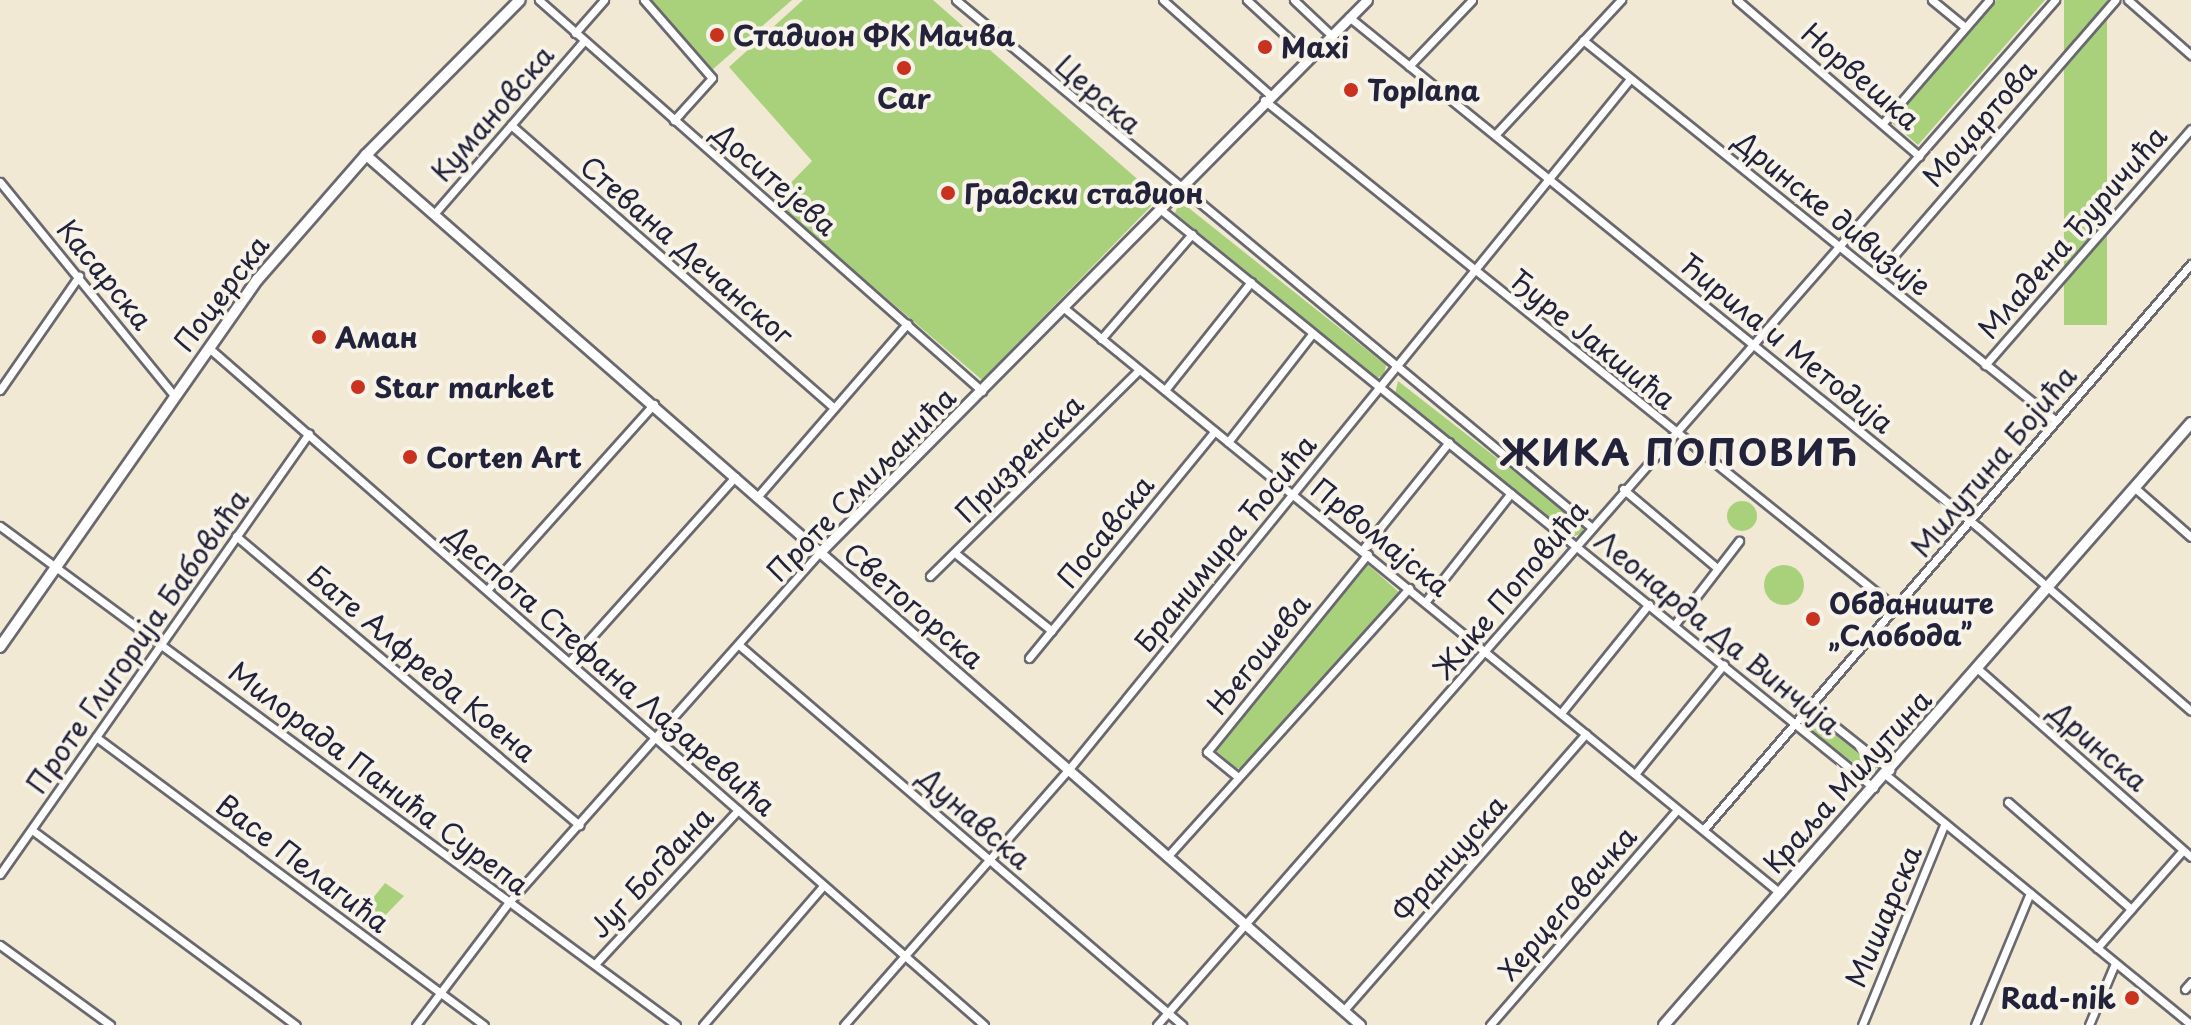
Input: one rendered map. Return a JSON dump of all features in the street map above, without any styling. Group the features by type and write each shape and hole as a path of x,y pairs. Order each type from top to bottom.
{"main road":[{"name":"Поцерска","path":"0,647 209,348 366,155 520,0"},
{"name":"Краља Милутина","path":"1664,1025 2191,423"}],"street":[{"name":"Доситејева","path":"539,0 982,391"},
{"path":"575,33 604,0"},
{"path":"644,0 712,78 674,120"},
{"name":"Церска","path":"956,0 1178,190"},
{"name":"Ђуре Јакшића","path":"1163,0 1267,97 1472,271 1897,609"},
{"path":"1247,0 1309,57"},
{"path":"1294,0 1331,35"},
{"name":"Проте Смиљанића","path":"416,1025 509,902 820,552 1064,308 1267,97 1367,0"},
{"path":"1409,66 1472,0"},
{"path":"1495,135 1621,0"},
{"name":"Норвешка","path":"1737,0 1919,156"},
{"path":"1932,0 1965,27"},
{"path":"1883,123 1989,0"},
{"name":"Жике Поповића","path":"1157,1025 1487,652 1623,489 1754,346 2055,0"},
{"name":"Моцартова","path":"1877,275 2115,0"},
{"path":"2128,0 2191,55"},
{"name":"Ћирила и Методија","path":"1349,17 1970,520 2191,711"},
{"name":"Дринске дивизије","path":"1583,40 2055,420"},
{"name":"Кумановска","path":"434,214 584,41"},
{"name":"Бранимира Ћосића","path":"844,1025 1069,769 1630,79"},
{"name":"Стевана Дечанског","path":"511,125 834,408"},
{"name":"Младена Ђуричића","path":"1985,365 2191,129"},
{"name":"Светогорска","path":"366,155 1360,1025"},
{"name":"Касарска","path":"0,182 174,395"},
{"name":"Леонарда Да Винчија","path":"1178,190 1591,527"},
{"name":"Леонарда Да Винчија","path":"1160,209 1798,723 1874,788"},
{"path":"1101,339 1192,234"},
{"name":"Милутина Бојића","path":"1704,829 1812,708 2191,264"},
{"path":"0,390 79,276"},
{"path":"1165,390 1251,282"},
{"name":"Првомајска","path":"1064,308 1780,893"},
{"path":"758,496 907,324"},
{"path":"1228,442 1313,333"},
{"name":"Деспота Стефана Лазаревића","path":"209,348 984,1025"},
{"name":"Призренска","path":"930,576 1139,370"},
{"path":"487,590 654,404"},
{"name":"Посавска","path":"1029,658 1215,431"},
{"name":"Проте Глигорија Бабовића","path":"0,874 309,433"},
{"path":"1366,552 1449,442"},
{"path":"569,662 735,477"},
{"path":"2135,488 2191,537"},
{"path":"1623,489 1717,568"},
{"path":"1426,601 1511,493"},
{"name":"Милорада Панића Сурепа","path":"0,526 676,1025"},
{"name":"Бате Алфреда Коена","path":"236,536 579,825"},
{"path":"1675,624 1739,541"},
{"name":"Његошева","path":"1238,777 1207,752 1366,552"},
{"path":"955,553 1052,631"},
{"path":"1167,857 1409,588"},
{"path":"1561,713 1649,604"},
{"name":"Дунавска","path":"739,645 1182,1025"},
{"path":"1635,774 1724,664"},
{"name":"Дринска","path":"1978,669 2191,857"},
{"name":"Леонарда Да Винчија","path":"1812,708 1945,823 2191,1025"},
{"path":"88,748 106,744 107,721"},
{"name":"Француска","path":"1344,1010 1586,734"},
{"name":"Васе Пелагића","path":"96,737 484,1025"},
{"path":"2008,802 2131,909"},
{"name":"Југ Богдана","path":"595,964 738,810"},
{"name":"Херцеговачка","path":"1490,1025 1677,810"},
{"name":"Мишарска","path":"1862,1025 1945,823"},
{"path":"32,830 296,1025"},
{"path":"2097,948 2183,850"},
{"path":"703,1025 823,886"},
{"path":"1975,1025 2030,893"},
{"path":"0,945 110,1025"},
{"path":"2089,1025 2115,963"},
{"path":"2185,989 2191,982"}],"green space":[{"name":"Стадион ФК Мачва","path":"651,0 792,0 712,70"},
{"path":"803,0 933,0 1159,198 982,380 773,201 812,161 729,67"},
{"path":"1996,0 2045,0 1918,145 1890,121"},
{"path":"2064,0 2107,0 2107,325 2064,325"},
{"path":"1180,201 1386,365 1384,375 1377,378 1175,213"},
{"path":"1398,381 1583,525 1583,533 1572,537 1395,394"},
{"path":"1742,501 1753,505 1757,516 1753,527 1742,531 1731,527 1727,516 1731,505"},
{"path":"1366,563 1400,593 1244,769 1236,768 1214,749"},
{"path":"1784,565 1798,571 1804,585 1798,599 1784,605 1770,599 1764,585 1770,571"},
{"path":"1811,715 1876,764 1875,779 1807,728"},
{"path":"385,883 404,896 372,929 357,918"}],"place":[{"name":"Стадион ФК Мачва","path":"717,35"},
{"name":"Maxi","path":"1265,47"},
{"name":"Car","path":"904,68"},
{"name":"Toplana","path":"1351,90"},
{"name":"Градски стадион","path":"948,193"},
{"name":"Аман","path":"319,337"},
{"name":"Star market","path":"358,387"},
{"name":"Corten Art","path":"410,457"},
{"name":"Обданиште „Слобода”","path":"1813,619"},
{"name":"Rad-nik","path":"2132,998"}],"district":[{"name":"ЖИКА ПОПОВИЋ","path":"1680,452"}]}
